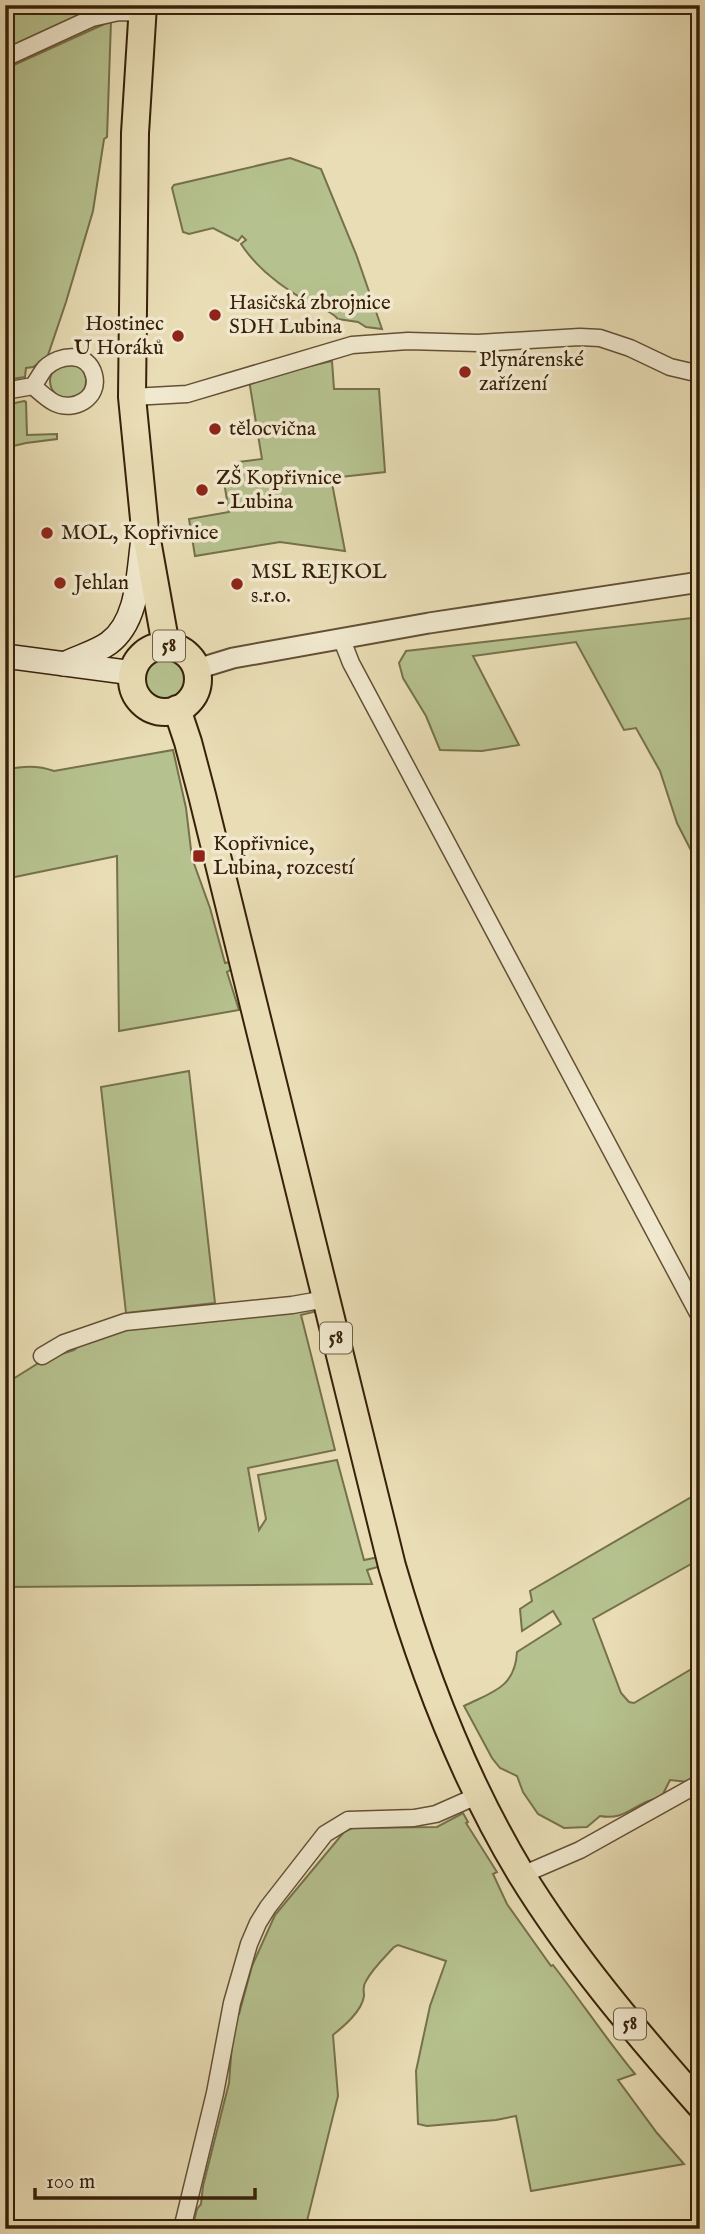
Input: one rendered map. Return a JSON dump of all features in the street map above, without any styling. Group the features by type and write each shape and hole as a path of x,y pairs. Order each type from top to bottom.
{"main road":[{"name":"58","path":"143,9 135,133 132,397 145,529 166,646"},
{"path":"64,664 110,642 128,618 145,529"},
{"name":"58","path":"166,646 185,652 197,668 196,691 188,702 177,709 161,711 146,705 134,689 133,673 138,660 152,648 166,646"},
{"path":"5,656 133,673"},
{"name":"58","path":"177,709 202,795 408,1622 449,1731 478,1795 522,1875 603,1991 700,2105"}],"street":[{"path":"5,58 91,12 143,9"},
{"path":"132,397 187,394 352,345 408,341 478,343 600,338 630,348 670,367 700,374"},
{"path":"5,391 33,386"},
{"path":"197,668 233,658 564,601 700,582"},
{"path":"342,640 364,687 700,1317"},
{"path":"42,1356 64,1343 125,1322 326,1299"},
{"path":"522,1875 580,1850 700,1783"},
{"path":"182,2229 241,1967 258,1923 268,1907 325,1834 336,1826 348,1820 414,1818 436,1814 478,1795"}],"green space":[{"path":"5,5 79,5 80,17 5,50"},
{"path":"111,21 107,137 104,139 93,211 47,358 33,367 26,368 25,377 5,380 5,69"},
{"path":"290,158 321,169 356,254 382,329 338,319 290,291 255,262 241,244 246,240 242,236 238,241 213,228 189,234 183,232 172,188 174,185"},
{"path":"332,361 334,389 379,389 385,472 331,478 345,551 280,542 195,556 189,519 229,512 222,470 239,468 239,462 262,459 249,380"},
{"path":"68,363 80,369 86,381 80,393 68,399 56,393 50,381 56,369"},
{"path":"24,401 27,435 57,434 57,439 5,448 5,405"},
{"path":"700,617 700,868 677,823 660,771 636,728 624,730 576,642 473,656 519,745 482,751 440,750 426,716 403,678 399,663 406,651"},
{"path":"165,655 181,662 188,678 181,694 165,701 149,694 142,678 149,662"},
{"path":"173,750 186,808 192,858 210,908 225,963 230,962 232,969 227,972 239,1010 119,1031 117,856 5,879 5,770 30,767 54,771"},
{"path":"189,1071 215,1303 126,1313 101,1087"},
{"path":"317,1308 317,1311 301,1315 335,1450 248,1468 259,1530 266,1519 258,1475 337,1460 364,1560 379,1557 381,1566 367,1570 372,1584 5,1587 5,1384 45,1359 74,1350 81,1344 116,1330"},
{"path":"700,1492 700,1559 593,1619 621,1693 629,1702 634,1703 700,1664 700,1775 689,1782 670,1780 658,1798 623,1814 600,1816 587,1827 564,1828 538,1814 523,1792 517,1776 500,1768 464,1706 500,1687 512,1674 517,1652 561,1624 553,1611 522,1631 520,1609 532,1601 530,1591"},
{"path":"463,1813 468,1822 466,1823 497,1872 493,1874 507,1904 551,1966 553,1965 635,2074 618,2080 684,2164 531,2191 516,2116 427,2126 418,2124 416,2071 430,2006 446,1961 398,1945 369,1976 364,1985 363,2002 356,2013 333,2035 338,2096 305,2229 192,2229 201,2204 203,2186 229,2083 234,2017 239,2014 252,1966 275,1915 344,1832 352,1828 437,1827"}],"place":[{"name":"Hasičská zbrojnice SDH Lubina","path":"215,315"},
{"name":"Hostinec U Horáků","path":"178,336"},
{"name":"Plynárenské zařízení","path":"465,372"},
{"name":"tělocvična","path":"215,429"},
{"name":"ZŠ Kopřivnice - Lubina","path":"202,490"},
{"name":"MOL, Kopřivnice","path":"47,533"},
{"name":"Jehlan","path":"60,583"},
{"name":"MSL REJKOL s.r.o.","path":"237,584"},
{"name":"Kopřivnice, Lubina, rozcestí","path":"199,856"}]}
